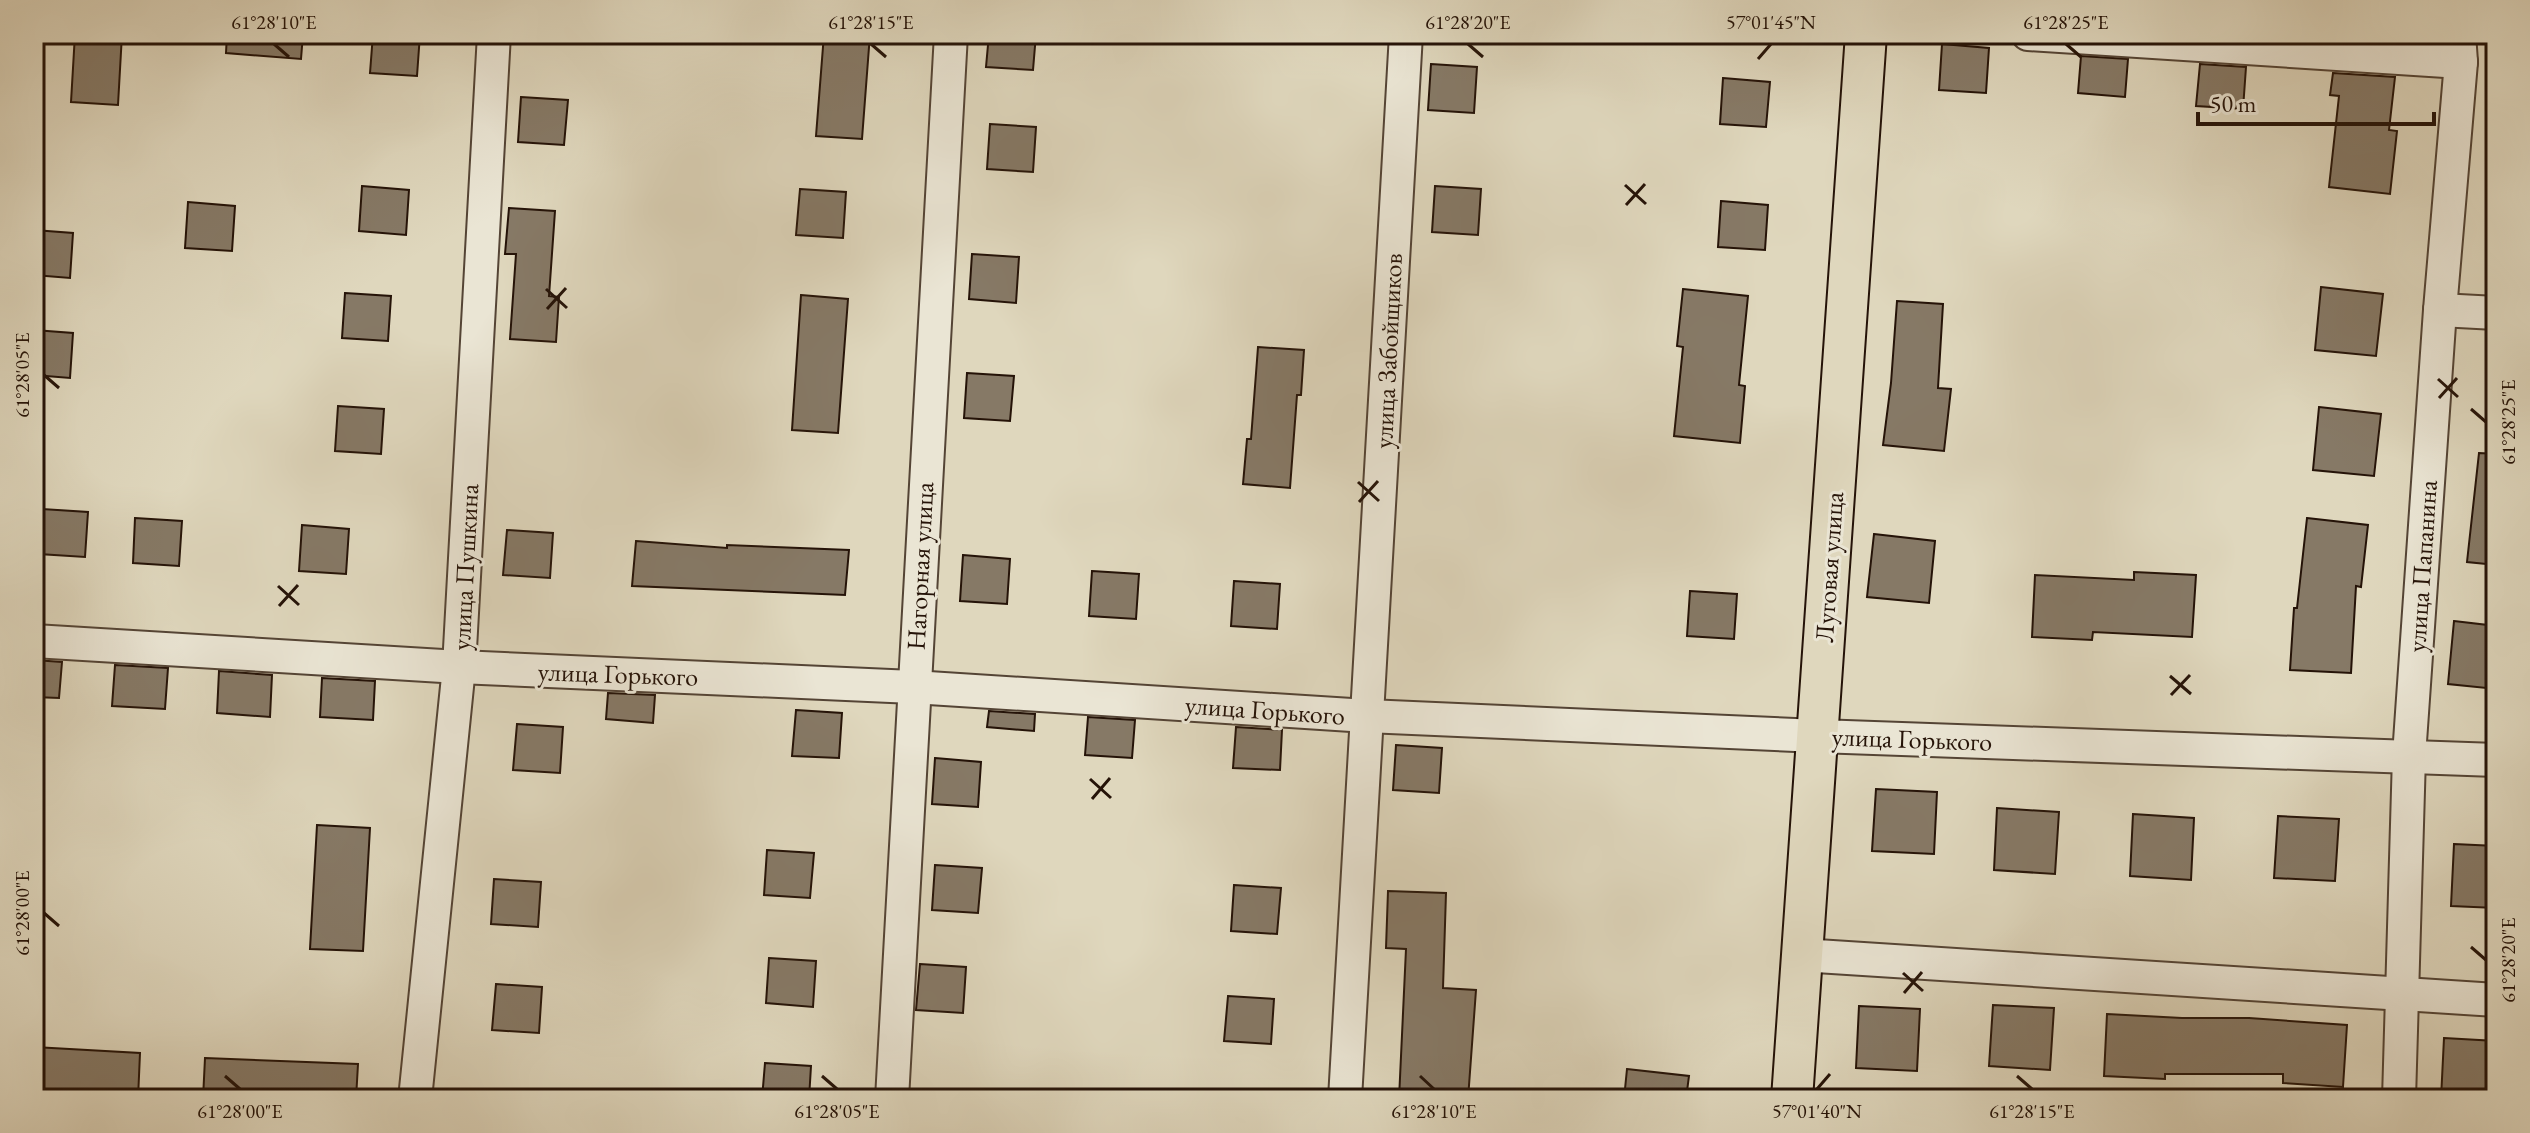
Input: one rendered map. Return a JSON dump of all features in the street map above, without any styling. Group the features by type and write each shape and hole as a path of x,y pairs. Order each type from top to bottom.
{"main road":[{"name":"Луговая улица","path":"1792,1099 1866,34"}],"street":[{"name":"улица Пушкина","path":"415,1099 459,667 494,34"},
{"name":"Нагорная улица","path":"892,1099 951,34"},
{"name":"улица Забойщиков","path":"1345,1099 1406,34"},
{"path":"2028,34 2460,48"},
{"name":"улица Папанина","path":"2399,1099 2409,756 2460,48"},
{"path":"2440,310 2496,313"},
{"name":"улица Горького","path":"34,641 459,667 913,687 1367,716 1818,736 2496,760"},
{"path":"1801,955 2496,1000"}],"building":[{"path":"75,34 122,34 118,105 71,102"},
{"path":"227,34 303,34 301,59 226,53"},
{"path":"373,34 420,34 417,76 370,73"},
{"path":"824,34 870,34 862,139 816,136"},
{"path":"989,34 1036,34 1033,70 986,67"},
{"path":"1942,44 1989,48 1986,93 1939,90"},
{"path":"2081,56 2128,59 2125,97 2078,93"},
{"path":"1431,64 1477,67 1474,113 1428,110"},
{"path":"2200,64 2246,67 2243,109 2196,106"},
{"path":"2333,73 2395,77 2389,130 2397,131 2390,194 2329,187 2339,96 2330,95"},
{"path":"1723,78 1770,82 1766,127 1720,124"},
{"path":"521,97 568,100 564,145 518,142"},
{"path":"990,124 1036,127 1033,172 987,169"},
{"path":"362,186 409,190 406,235 359,231"},
{"path":"1435,186 1481,189 1478,235 1432,232"},
{"path":"800,189 846,192 843,238 796,235"},
{"path":"1721,201 1768,205 1765,250 1718,247"},
{"path":"188,202 235,206 232,251 185,248"},
{"path":"509,208 555,211 549,296 559,297 556,342 510,339 516,254 505,254"},
{"path":"34,230 73,233 70,278 34,275"},
{"path":"972,254 1019,257 1016,303 969,299"},
{"path":"2321,287 2383,294 2376,356 2315,350"},
{"path":"1683,289 1748,296 1739,385 1745,386 1740,443 1674,436 1683,347 1677,346"},
{"path":"345,293 391,296 388,341 342,338"},
{"path":"801,295 848,299 838,433 792,430"},
{"path":"1897,301 1943,304 1938,388 1951,389 1944,451 1883,445"},
{"path":"34,330 73,333 70,378 34,375"},
{"path":"1258,347 1304,350 1301,395 1297,395 1290,488 1243,484 1247,439 1251,439"},
{"path":"967,373 1014,376 1010,421 964,418"},
{"path":"338,406 384,409 381,454 335,451"},
{"path":"2319,407 2381,414 2374,476 2313,470"},
{"path":"2479,453 2496,454 2496,565 2467,562"},
{"path":"42,509 88,512 85,557 39,554"},
{"path":"135,518 182,521 179,566 133,563"},
{"path":"2307,518 2368,525 2361,587 2356,586 2351,673 2290,670 2294,608 2297,608"},
{"path":"302,525 349,529 346,574 299,571"},
{"path":"507,530 553,533 550,578 503,575"},
{"path":"1874,534 1935,541 1929,603 1867,597"},
{"path":"636,541 727,548 727,545 849,550 845,595 632,586"},
{"path":"963,555 1010,559 1007,604 960,601"},
{"path":"1092,571 1139,574 1136,619 1089,616"},
{"path":"2134,572 2196,575 2192,637 2093,632 2092,640 2032,637 2035,575 2134,580"},
{"path":"1234,581 1280,584 1277,629 1231,626"},
{"path":"1690,591 1737,594 1734,639 1687,636"},
{"path":"2454,621 2496,626 2496,689 2448,684"},
{"path":"34,660 62,662 59,698 34,697"},
{"path":"115,665 168,668 165,709 112,706"},
{"path":"219,671 272,675 270,717 217,713"},
{"path":"322,678 375,681 373,720 320,717"},
{"path":"608,693 655,695 653,723 606,719"},
{"path":"796,710 842,713 839,758 792,756"},
{"path":"989,711 1035,714 1034,731 987,727"},
{"path":"1088,717 1135,720 1132,758 1085,755"},
{"path":"517,724 563,727 560,773 513,770"},
{"path":"1236,727 1282,730 1280,770 1233,768"},
{"path":"1396,745 1442,748 1439,793 1393,790"},
{"path":"935,758 981,762 978,807 932,804"},
{"path":"1876,789 1937,792 1934,854 1872,851"},
{"path":"1997,808 2059,812 2055,874 1994,870"},
{"path":"2133,814 2194,818 2191,880 2130,876"},
{"path":"2278,816 2339,819 2335,881 2274,878"},
{"path":"317,825 370,828 363,951 310,949"},
{"path":"2454,844 2496,846 2496,908 2451,906"},
{"path":"767,850 814,853 810,898 764,895"},
{"path":"935,865 982,868 978,913 932,910"},
{"path":"494,879 541,882 538,927 491,924"},
{"path":"1234,885 1281,888 1277,934 1231,931"},
{"path":"1388,891 1446,893 1443,988 1476,990 1468,1099 1399,1099 1406,949 1386,948"},
{"path":"769,958 816,961 813,1007 766,1003"},
{"path":"920,964 966,967 963,1013 916,1010"},
{"path":"496,984 542,987 539,1033 492,1030"},
{"path":"1228,996 1274,999 1271,1044 1224,1041"},
{"path":"1993,1005 2054,1008 2050,1070 1989,1066"},
{"path":"1859,1006 1920,1009 1917,1071 1856,1068"},
{"path":"2107,1014 2249,1018 2347,1025 2343,1087 2283,1083 2283,1074 2165,1074 2165,1079 2104,1076"},
{"path":"2444,1038 2496,1041 2496,1099 2441,1099"},
{"path":"34,1047 140,1053 138,1099 34,1096"},
{"path":"205,1058 358,1064 356,1099 203,1099"},
{"path":"765,1063 811,1066 809,1099 762,1099"},
{"path":"1627,1069 1689,1076 1686,1099 1624,1099"}]}
